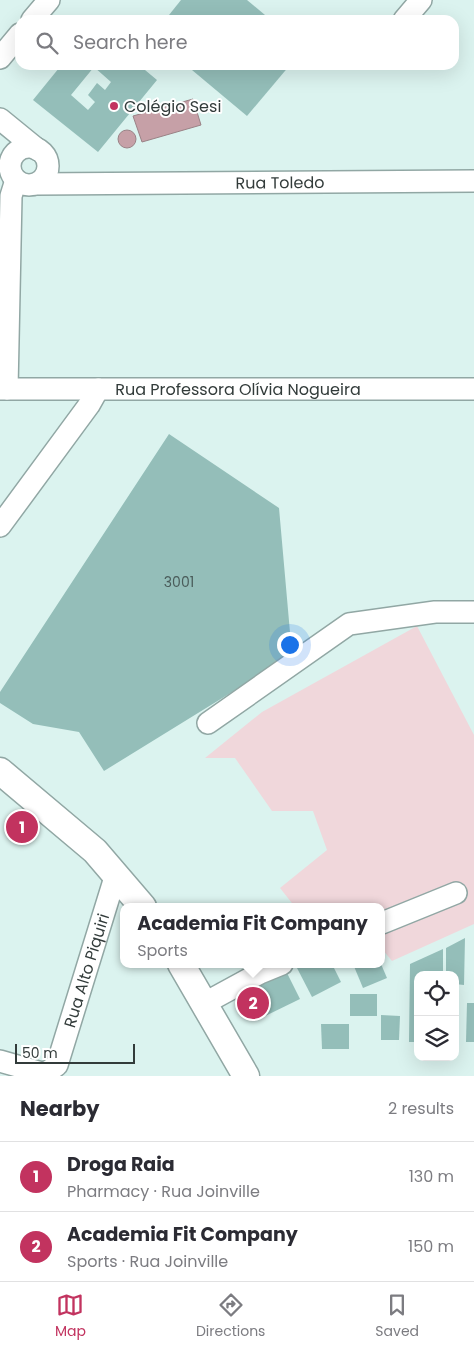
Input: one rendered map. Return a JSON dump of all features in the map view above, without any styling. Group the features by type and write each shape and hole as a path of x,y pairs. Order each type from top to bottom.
{"main road":[{"path":"0,771 95,852 140,903"},
{"path":"183,968 246,1076"}],"street":[{"path":"36,15 49,0"},
{"path":"408,15 421,0"},
{"path":"0,58 15,40"},
{"path":"5,123 70,175 85,183"},
{"path":"3,389 14,144 5,123"},
{"path":"27,148 40,151 48,164 48,170 42,181 13,173 16,153 27,148"},
{"name":"Rua Toledo","path":"13,173 85,183 474,181"},
{"name":"Rua Professora Olívia Nogueira","path":"3,389 474,389"},
{"path":"0,526 89,405 98,389"},
{"path":"208,723 349,624 435,612 474,612"},
{"name":"Rua Alto Piquiri","path":"0,1061 42,1073 49,1071 57,1065 116,874"},
{"path":"385,923 456,893"},
{"path":"205,1003 272,968"}],"shaded area":[{"path":"193,99 201,125 142,142 133,116"},
{"path":"127,130 133,133 136,139 133,145 127,148 121,145 118,139 121,133"},
{"path":"417,626 474,735 474,924 392,961 385,953 385,903 292,903 280,888 327,850 313,811 272,811 235,758 205,758 262,712"}],"building":[{"path":"181,0 247,0 265,15 169,15"},
{"name":"Colégio Sesi","path":"57,70 92,70 71,95 88,110 95,102 88,95 97,83 105,90 111,82 97,70 145,70 157,80 98,152 33,100"},
{"path":"192,70 286,70 247,116"},
{"path":"169,434 279,508 292,655 104,771 79,732 33,724 0,703 0,692"},
{"path":"465,938 464,985 459,984 459,971 446,971 446,948"},
{"path":"443,949 443,971 414,971 414,1042 409,1042 410,964"},
{"path":"297,968 334,968 341,982 312,997"},
{"path":"355,968 383,968 387,978 363,988"},
{"path":"285,969 300,999 259,1019 244,989"},
{"path":"350,994 377,994 377,1016 350,1016"},
{"path":"467,1003 474,1003 474,1042 466,1042"},
{"path":"381,1015 400,1016 399,1040 381,1040"},
{"path":"321,1024 349,1024 349,1049 322,1049"}],"place":[{"name":"Colégio Sesi","path":"114,106"},
{"name":"Droga Raia","path":"22,827"},
{"name":"Academia Fit Company","path":"253,1003"}]}
